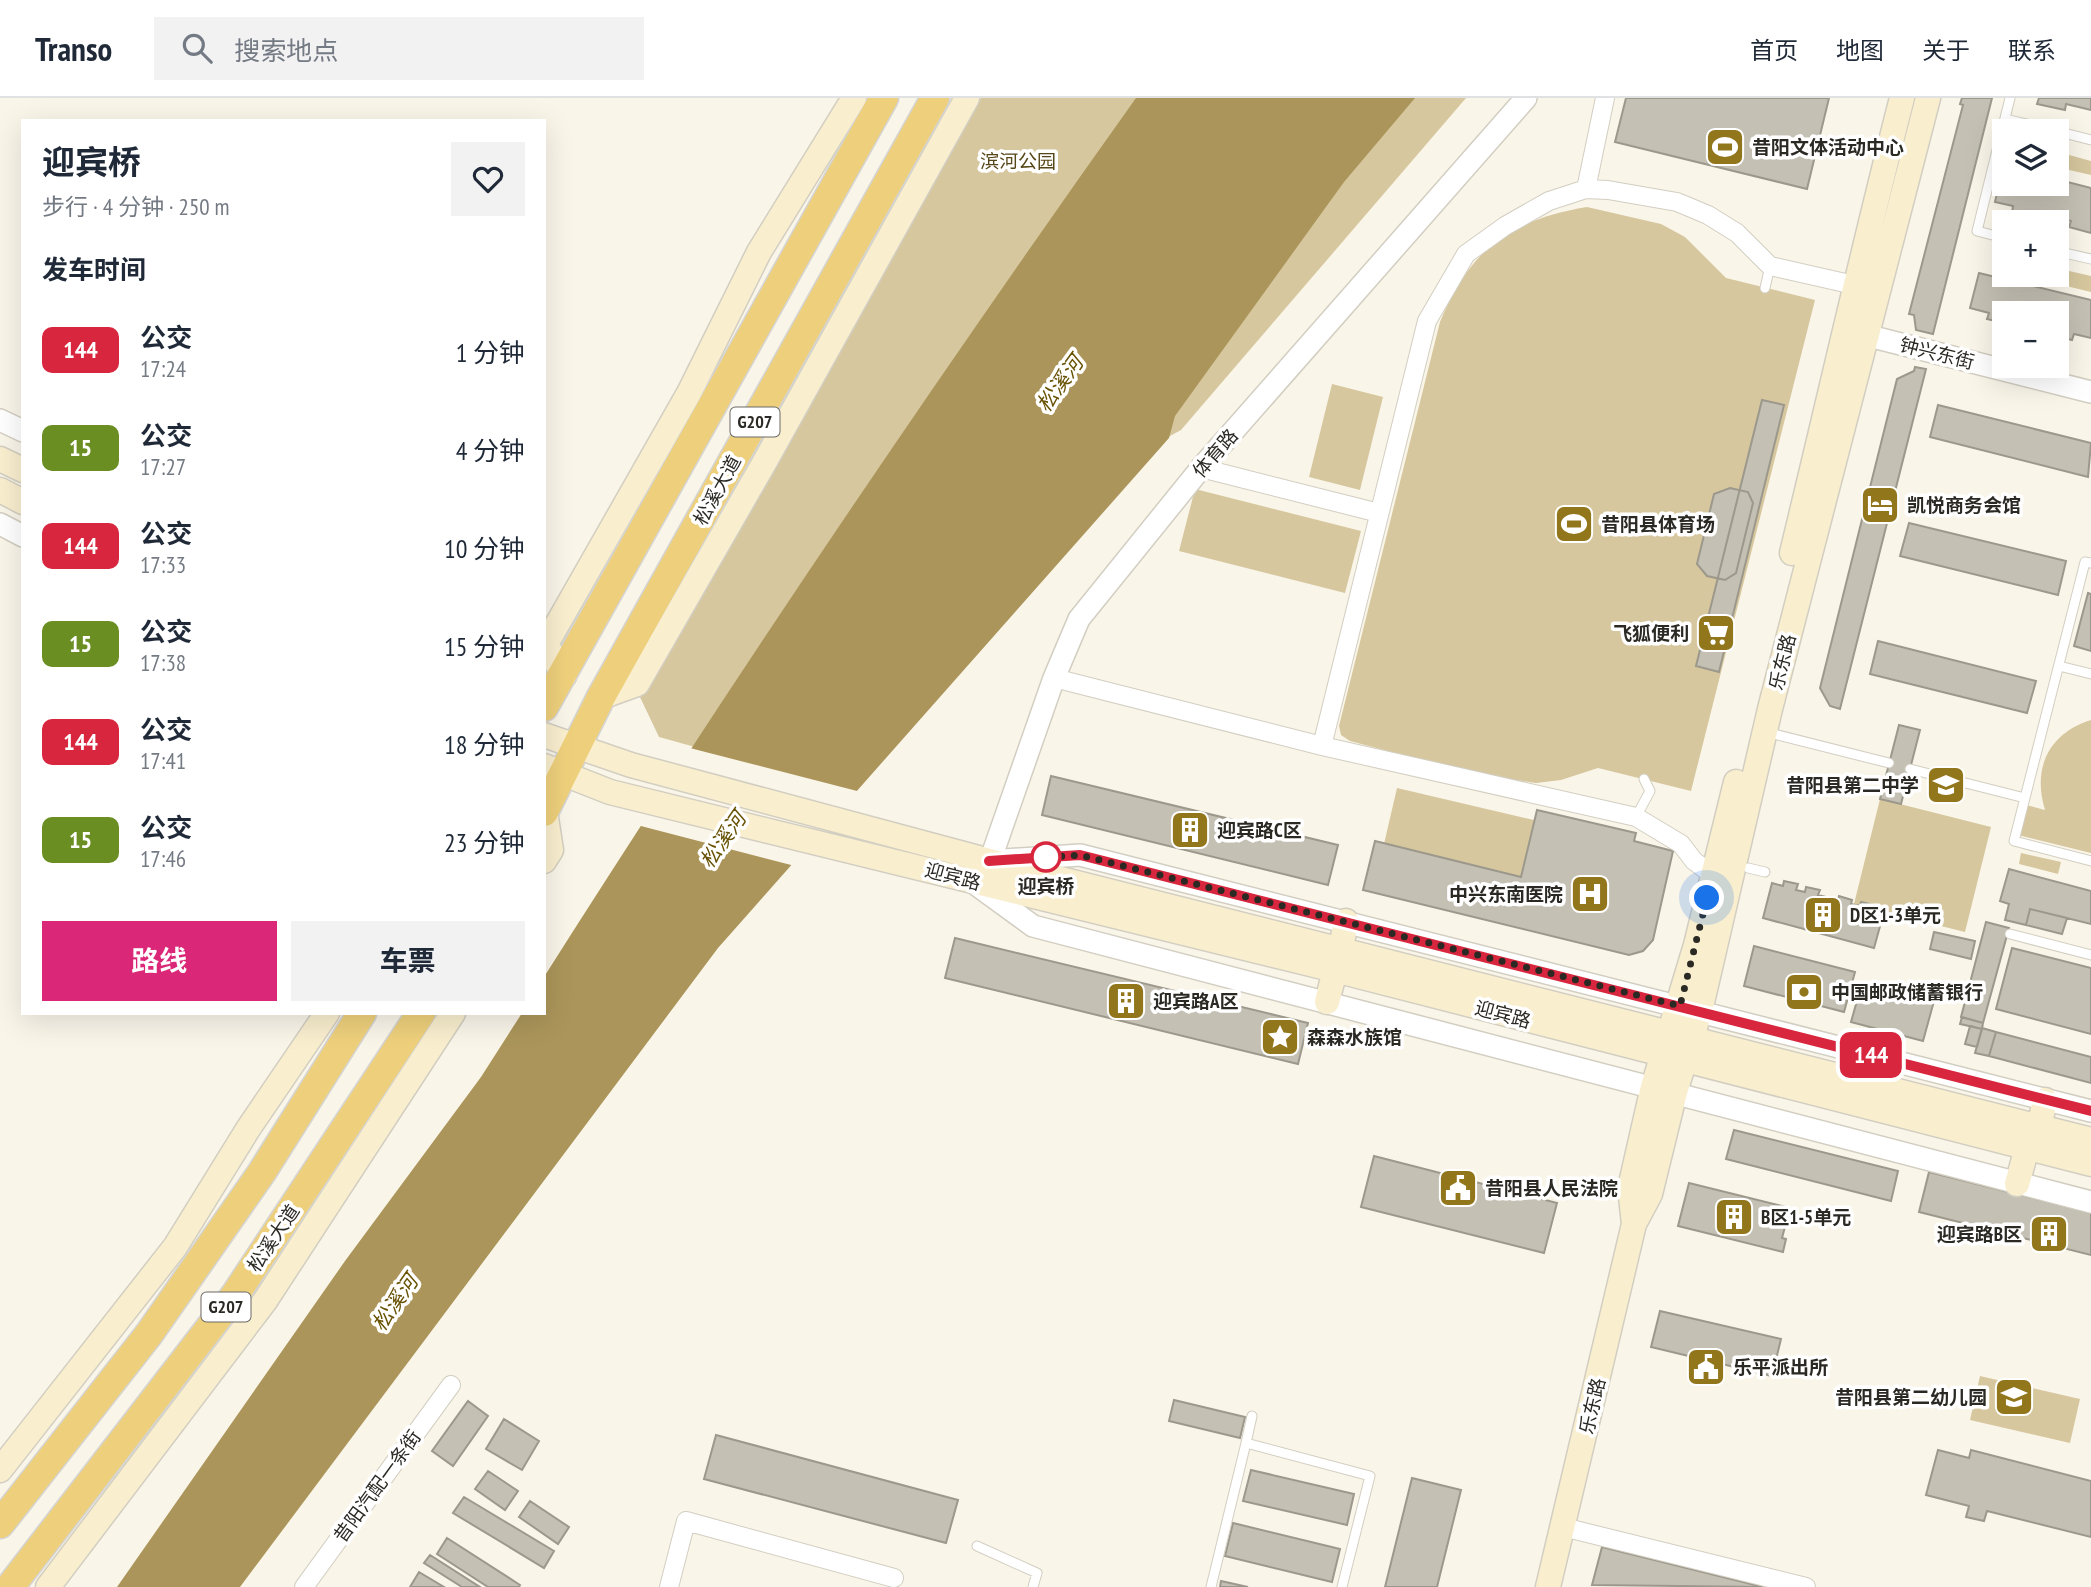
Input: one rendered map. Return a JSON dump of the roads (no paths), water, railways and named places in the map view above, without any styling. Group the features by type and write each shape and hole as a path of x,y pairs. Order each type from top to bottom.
{"highway":[{"name":"G207","path":"546,704 564,676 884,98"},
{"name":"松溪大道","path":"546,806 553,770 577,749 601,697 935,98"},
{"name":"G207","path":"0,1524 149,1334 262,1172 361,1015"},
{"name":"松溪大道","path":"10,1587 235,1295 420,1015"}],"main road":[{"path":"564,676 546,644 689,393 759,252 854,98"},
{"path":"601,697 637,684 763,465 967,98"},
{"name":"乐东路","path":"1690,1008 1713,875 1844,342 1854,285 1902,98"},
{"name":"乐东路","path":"1548,1587 1634,1224 1650,1194 1664,1090 1690,1008 1764,732 1928,98"},
{"path":"0,459 21,469"},
{"path":"0,490 21,501"},
{"path":"546,736 577,749"},
{"name":"迎宾路","path":"577,749 930,844 1338,959 1674,1059 2033,1138 2091,1140"},
{"name":"迎宾路","path":"553,770 610,792 972,882 1682,1035 2033,1138 2091,1164"},
{"path":"546,818 551,850 546,858"},
{"path":"1327,1002 1346,921"},
{"path":"0,1469 175,1247 248,1129 326,1015"},
{"path":"48,1587 265,1301 452,1015"},
{"path":"2017,1184 2045,1100"}],"street":[{"name":"体育路","path":"989,861 1054,678 1079,619 1202,468 1526,98"},
{"path":"1586,189 1605,98"},
{"path":"1322,746 1427,321 1466,254 1505,226 1549,201 1586,189 1640,194 1687,206 1737,233 1770,266 1854,285"},
{"name":"钟兴东街","path":"1865,335 2091,392"},
{"path":"0,420 21,430"},
{"path":"1202,468 1379,513"},
{"path":"0,524 21,535"},
{"path":"1054,678 1322,746 1636,817 1681,844 1694,861 1713,875"},
{"path":"989,861 1080,855 2091,1111"},
{"path":"972,882 1033,926 2091,1202"},
{"name":"昔阳汽配一条街","path":"304,1587 451,1385"},
{"path":"669,1587 686,1521 894,1578"},
{"path":"1563,1527 1806,1587"}],"lane":[{"path":"1992,235 1977,231 2010,98"},
{"path":"2005,118 2009,119"},
{"path":"2069,134 2091,140"},
{"path":"2069,254 2091,259"},
{"path":"1765,288 1770,266"},
{"path":"2091,563 2085,562 2014,841 2091,861"},
{"path":"2059,666 2091,674"},
{"path":"1764,732 1889,763"},
{"path":"1910,769 2025,798"},
{"path":"1636,817 1650,791 1644,779"},
{"path":"1748,868 1765,872"},
{"path":"2010,934 2091,955"},
{"path":"1211,1587 1252,1416"},
{"path":"1246,1443 1370,1476 1342,1587"},
{"path":"977,1546 1037,1573 1033,1587"}],"water":[{"name":"松溪河","path":"1136,98 1415,98 1344,182 1175,416 1169,438 718,948 240,1587 117,1587 345,1261 481,1077 521,1015 546,1015 546,974 687,754 984,315"}],"place":[{"name":"昔阳文体活动中心","path":"1725,147"},
{"name":"凯悦商务会馆","path":"1880,505"},
{"name":"昔阳县体育场","path":"1574,524"},
{"name":"飞狐便利","path":"1716,633"},
{"name":"昔阳县第二中学","path":"1946,785"},
{"name":"迎宾路C区","path":"1190,830"},
{"name":"迎宾桥","path":"1046,857"},
{"name":"中兴东南医院","path":"1590,894"},
{"name":"D区1-3单元","path":"1823,915"},
{"name":"中国邮政储蓄银行","path":"1804,992"},
{"name":"迎宾路A区","path":"1126,1001"},
{"name":"森森水族馆","path":"1280,1037"},
{"name":"昔阳县人民法院","path":"1458,1188"},
{"name":"B区1-5单元","path":"1734,1217"},
{"name":"迎宾路B区","path":"2049,1234"},
{"name":"乐平派出所","path":"1706,1367"},
{"name":"昔阳县第二幼儿园","path":"2014,1397"}],"park label":[{"name":"滨河公园","path":"1018,161"}]}
